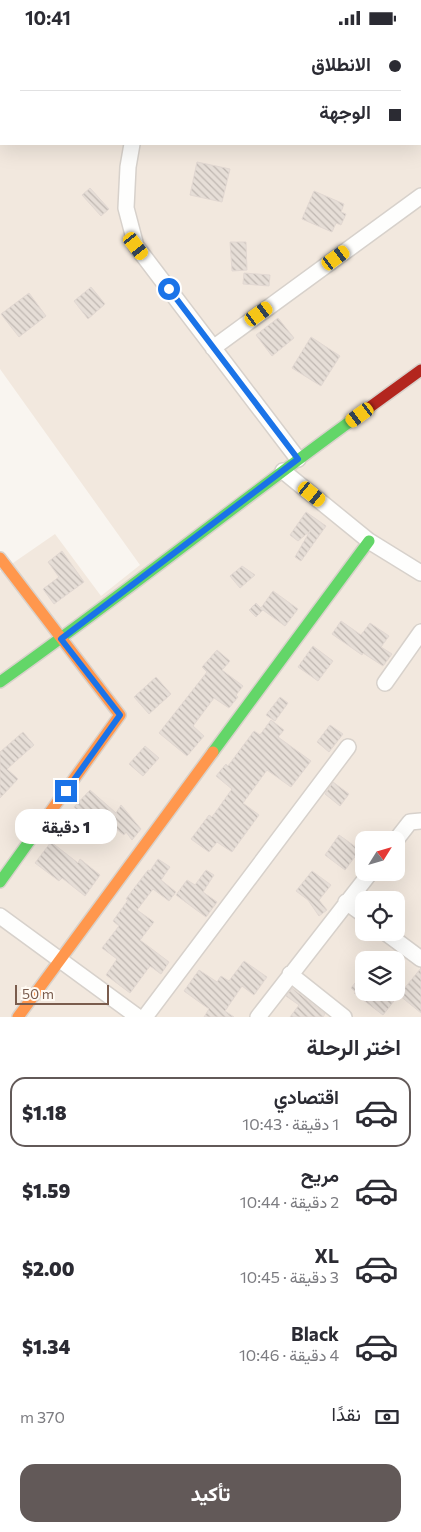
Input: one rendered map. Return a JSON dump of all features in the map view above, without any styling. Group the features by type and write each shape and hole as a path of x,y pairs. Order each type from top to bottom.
{"street":[{"path":"132,145 128,167 126,208 136,246 298,459"},
{"path":"214,347 421,196"},
{"path":"0,682 61,639 298,459 421,370"},
{"path":"283,471 369,541 421,573"},
{"path":"18,1017 369,541"},
{"path":"0,558 120,715 0,882"},
{"path":"385,683 421,632"},
{"path":"145,1017 348,747"},
{"path":"403,831 410,822 421,821"},
{"path":"258,1017 363,881"},
{"path":"346,902 355,908"},
{"path":"0,916 138,1017"},
{"path":"397,941 421,959"},
{"path":"290,974 344,1017"}],"shaded area":[{"path":"0,145 421,145 421,1017 0,1017 0,572 55,534 101,596 140,565 0,369"}],"building":[{"path":"197,162 230,169 222,202 190,195"},
{"path":"90,188 109,209 101,216 82,195"},
{"path":"314,191 344,204 341,212 346,214 341,225 336,223 332,232 302,219"},
{"path":"230,242 246,242 247,270 232,271"},
{"path":"244,273 270,275 269,286 243,284"},
{"path":"91,287 105,304 88,319 74,301"},
{"path":"29,293 46,316 19,337 1,314"},
{"path":"278,318 294,338 272,356 256,335"},
{"path":"311,337 340,356 321,386 292,368"},
{"path":"306,512 326,526 301,561 295,557 310,531 298,541 290,535"},
{"path":"62,551 84,582 54,604 43,589 59,577 48,562"},
{"path":"242,566 255,575 240,588 230,576"},
{"path":"273,591 298,609 285,626 263,610 256,617 249,610 256,603 261,608"},
{"path":"341,621 361,635 370,623 389,636 381,647 392,654 383,666 363,653 362,655 332,634"},
{"path":"313,646 333,661 318,681 298,667"},
{"path":"217,650 230,661 222,670 243,686 236,695 238,697 229,708 214,698 193,726 204,736 187,756 159,733 207,672 202,667"},
{"path":"156,677 171,694 149,714 134,697"},
{"path":"280,697 288,703 275,721 266,715"},
{"path":"271,720 284,730 278,737 311,761 291,787 267,770 243,803 259,815 232,852 217,842 209,852 191,839 209,815 212,817 232,789 216,776 226,764 228,766 254,731 260,735"},
{"path":"330,725 343,734 329,752 317,742"},
{"path":"23,732 34,745 7,769 18,779 0,798 0,752"},
{"path":"145,746 159,758 143,776 129,764"},
{"path":"333,782 349,794 340,806 325,794"},
{"path":"90,790 116,813 121,805 141,829 132,840 126,832 124,835 115,828 108,837 74,807"},
{"path":"339,835 355,846 355,857 345,870 325,855"},
{"path":"51,842 78,863 80,859 100,875 85,896 62,878 59,881 35,863"},
{"path":"158,859 170,867 161,880 176,892 169,901 153,889 137,910 154,922 140,940 169,962 161,974 150,966 130,993 106,975 117,959 102,948 119,926 113,921 128,900 126,899"},
{"path":"206,870 214,875 203,892 217,902 206,917 176,895 187,880 195,885"},
{"path":"312,871 331,885 319,900 327,910 319,916 308,900 296,891"},
{"path":"244,961 267,977 254,995 242,986 225,1011 234,1017 204,1017 209,1009 184,991 199,970 217,982 221,976 229,981"},
{"path":"421,968 421,1013 405,1000 405,988"},
{"path":"355,983 355,991 351,988"},
{"path":"292,988 325,1014 323,1017 290,1017 299,1005 286,996"},
{"path":"365,1001 394,1001 383,1015"}],"traffic: fast":[{"path":"0,682 370,407"},
{"path":"213,752 369,541"},
{"path":"0,882 38,829"}],"traffic: slow":[{"path":"0,558 120,715 38,829"},
{"path":"18,1017 213,752"}],"traffic: jam":[{"path":"370,407 421,370"}],"route":[{"path":"66,791 120,715 61,639 298,459 169,289"}]}
